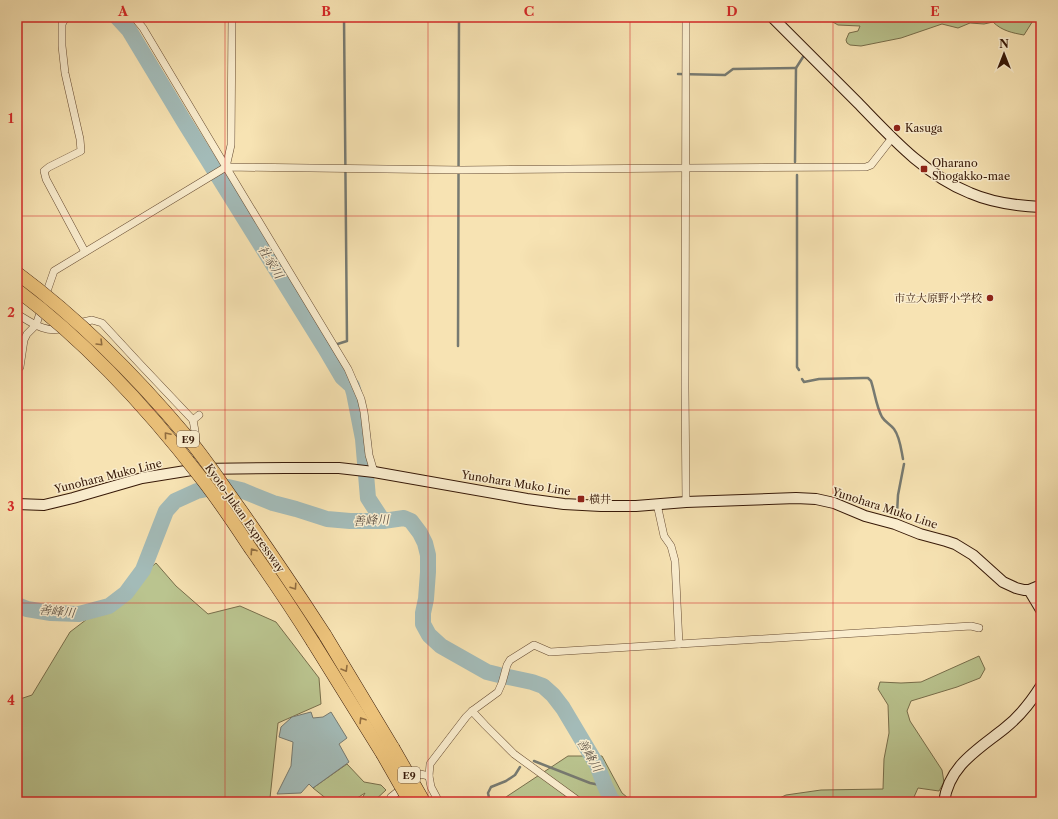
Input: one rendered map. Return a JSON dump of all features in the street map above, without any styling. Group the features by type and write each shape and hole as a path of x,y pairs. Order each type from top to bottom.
{"highway":[{"name":"Kyoto-Jukan Expressway","path":"17,273 66,312 96,339 132,375 192,444 274,557 325,636 388,751 410,802"},
{"name":"Kyoto-Jukan Expressway","path":"17,290 58,323 117,378 152,417 203,480 424,802"}],"main road":[{"path":"772,17 892,138 919,163 952,185 986,199 1010,204 1041,207"},
{"name":"Yunohara Muko Line","path":"17,504 44,504 73,498 142,478 198,469 339,468 374,472 527,499 564,504 636,506 686,502 796,498 816,499 834,503 865,516 895,524 920,534 946,540 973,555 1003,582 1016,588 1029,590"},
{"path":"1041,585 1029,590 1041,610"},
{"path":"944,802 950,782 964,761 1005,728 1022,712 1032,701 1041,686"}],"street":[{"path":"66,17 62,24 62,46 65,73 80,140 81,151 44,171 46,179 85,252"},
{"path":"134,17 143,28 348,369 363,406 369,455 374,472"},
{"path":"226,167 231,145 232,17"},
{"path":"686,17 686,502"},
{"path":"20,367 24,340 27,334 36,325 54,271 226,167 462,170 866,168 872,165 892,138"},
{"path":"17,314 44,329 58,330 92,320 102,322 139,364 193,420 198,469"},
{"path":"193,420 199,414"},
{"path":"657,504 664,536 671,546 675,561 679,644"},
{"path":"439,802 431,787 429,776 430,764 466,717 498,692 510,660 534,645 550,652 971,626 979,628"},
{"path":"472,711 514,754 580,802"},
{"path":"391,797 420,774 429,776"}],"green space":[{"path":"822,17 1033,17 1034,19 1024,35 1004,30 993,22 984,24 970,23 958,28 942,24 901,38 861,46 850,45 846,40 849,33 858,31 860,26 838,25"},
{"path":"156,563 176,586 208,614 240,606 276,622 319,678 321,704 278,723 270,798 285,802 17,802 17,700 32,695 70,632 120,594"},
{"path":"979,656 985,669 980,678 957,687 911,701 907,711 910,721 942,770 944,782 939,791 918,788 914,797 919,802 771,802 786,795 821,790 883,789 884,759 889,733 888,705 878,689 880,682 921,682"},
{"path":"568,756 602,756 622,793 633,802 505,802 506,797"},
{"path":"347,764 364,782 381,785 386,790 373,802 360,802 365,793 351,802 328,802 328,800 313,788"}],"water":[{"path":"311,712 313,718 323,717 331,712 347,738 339,744 349,762 313,788 309,784 301,793 277,794 291,766 293,742 279,737 281,727 292,717"}],"waterway":[{"name":"社家川","path":"117,17 129,30 342,377 352,386 363,439 368,498 383,521"},
{"path":"325,348 347,341 344,17"},
{"path":"458,346 459,17"},
{"path":"795,162 796,68 803,57"},
{"path":"678,74 725,75 733,69 796,68"},
{"path":"797,175 797,367 799,370"},
{"path":"802,379 804,382 819,379 868,378 871,381 882,417 894,429 898,436 903,459"},
{"path":"897,514 898,495 904,464"},
{"name":"善峰川","path":"17,605 27,609 51,613 79,614 109,606 126,593 143,570 166,511 175,501 197,491 217,487 228,487 241,490 273,503 327,519 383,521 404,518 411,521 420,533 425,543 428,555 428,572 423,624 429,635 441,646 487,672 532,682 543,686 553,695 563,708 597,765 605,786 614,802"},
{"path":"534,761 590,783 605,786"},
{"path":"490,802 488,793 491,787 506,781 515,775 520,767"}],"place":[{"name":"Kasuga","path":"897,128"},
{"name":"Oharano Shogakko-mae","path":"924,169"},
{"name":"市立大原野小学校","path":"990,298"},
{"name":"横井","path":"581,499"}]}
